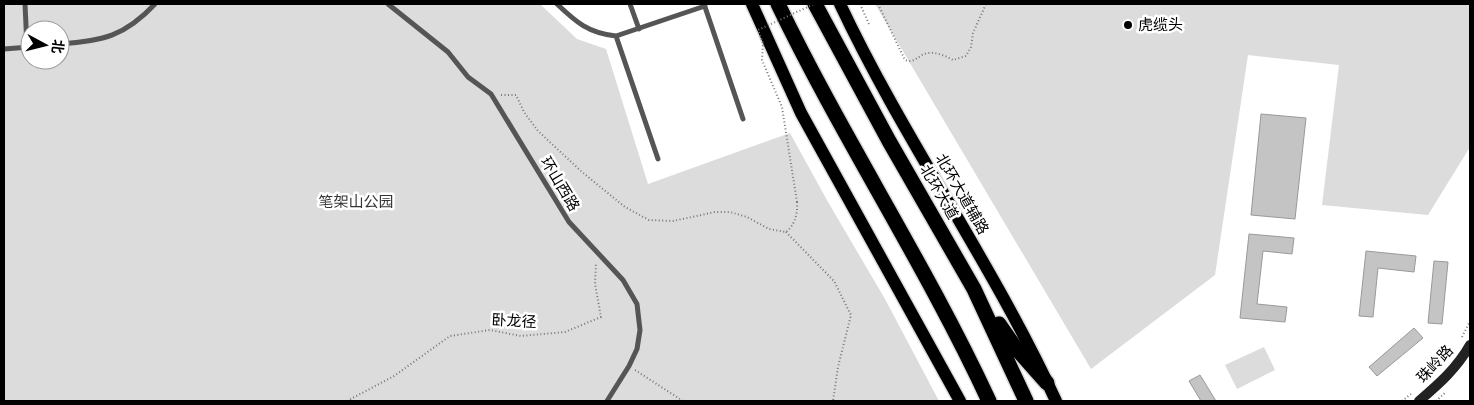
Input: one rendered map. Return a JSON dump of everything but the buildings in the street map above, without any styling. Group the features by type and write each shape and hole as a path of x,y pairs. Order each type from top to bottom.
{"highway":[{"path":"770,4 800,49"},
{"path":"778,4 800,49 944,310 989,401"},
{"name":"北环大道","path":"815,4 848,68 974,289 1026,401"},
{"path":"825,4 848,68"},
{"path":"974,289 1015,347 1047,383"}],"main road":[{"path":"752,4 801,113 960,401"},
{"name":"北环大道辅路","path":"840,4 876,77 986,270 1056,401"}],"street":[{"name":"珠岭路","path":"1416,397 1445,379 1456,367 1470,345"}],"lane":[{"path":"25,4 26,20"},
{"path":"70,43 89,42 116,35 140,20 155,4"},
{"name":"环山西路","path":"388,4 448,52 468,77 491,94 569,222 624,280 637,304 640,330 637,349 608,401"},
{"path":"557,4 579,25 605,35 616,36 704,5 743,119"},
{"path":"630,4 639,29"},
{"path":"616,36 658,159"},
{"path":"4,49 20,48"}],"path":[{"path":"786,232 796,217 798,211 797,202 782,107 762,60 763,44 758,30 815,4"},
{"path":"860,4 869,24"},
{"path":"878,4 905,60 914,61 928,53 941,54 953,60 966,56 971,47 973,33 986,4"},
{"path":"491,94 516,96 524,112 538,131 582,172 625,206 649,220 673,221 715,212 730,212 747,217 769,229 786,232 834,281 851,315 838,367 833,401"},
{"name":"卧龙径","path":"347,401 394,376 450,336 490,330 521,336 565,332 601,317 595,284 596,252"},
{"path":"1458,343 1470,321"},
{"path":"629,366 683,401"},
{"path":"1402,401 1416,397"}],"green space":[{"name":"笔架山公园","path":"4,4 540,4 577,39 606,49 648,184 790,133 885,299 939,401 4,401"},
{"path":"875,4 1470,4 1470,147 1428,215 1322,205 1339,65 1248,55 1215,275 1091,369"},
{"path":"1264,347 1275,370 1237,389 1225,365"}],"place":[{"name":"虎缆头","path":"1128,25"}]}
